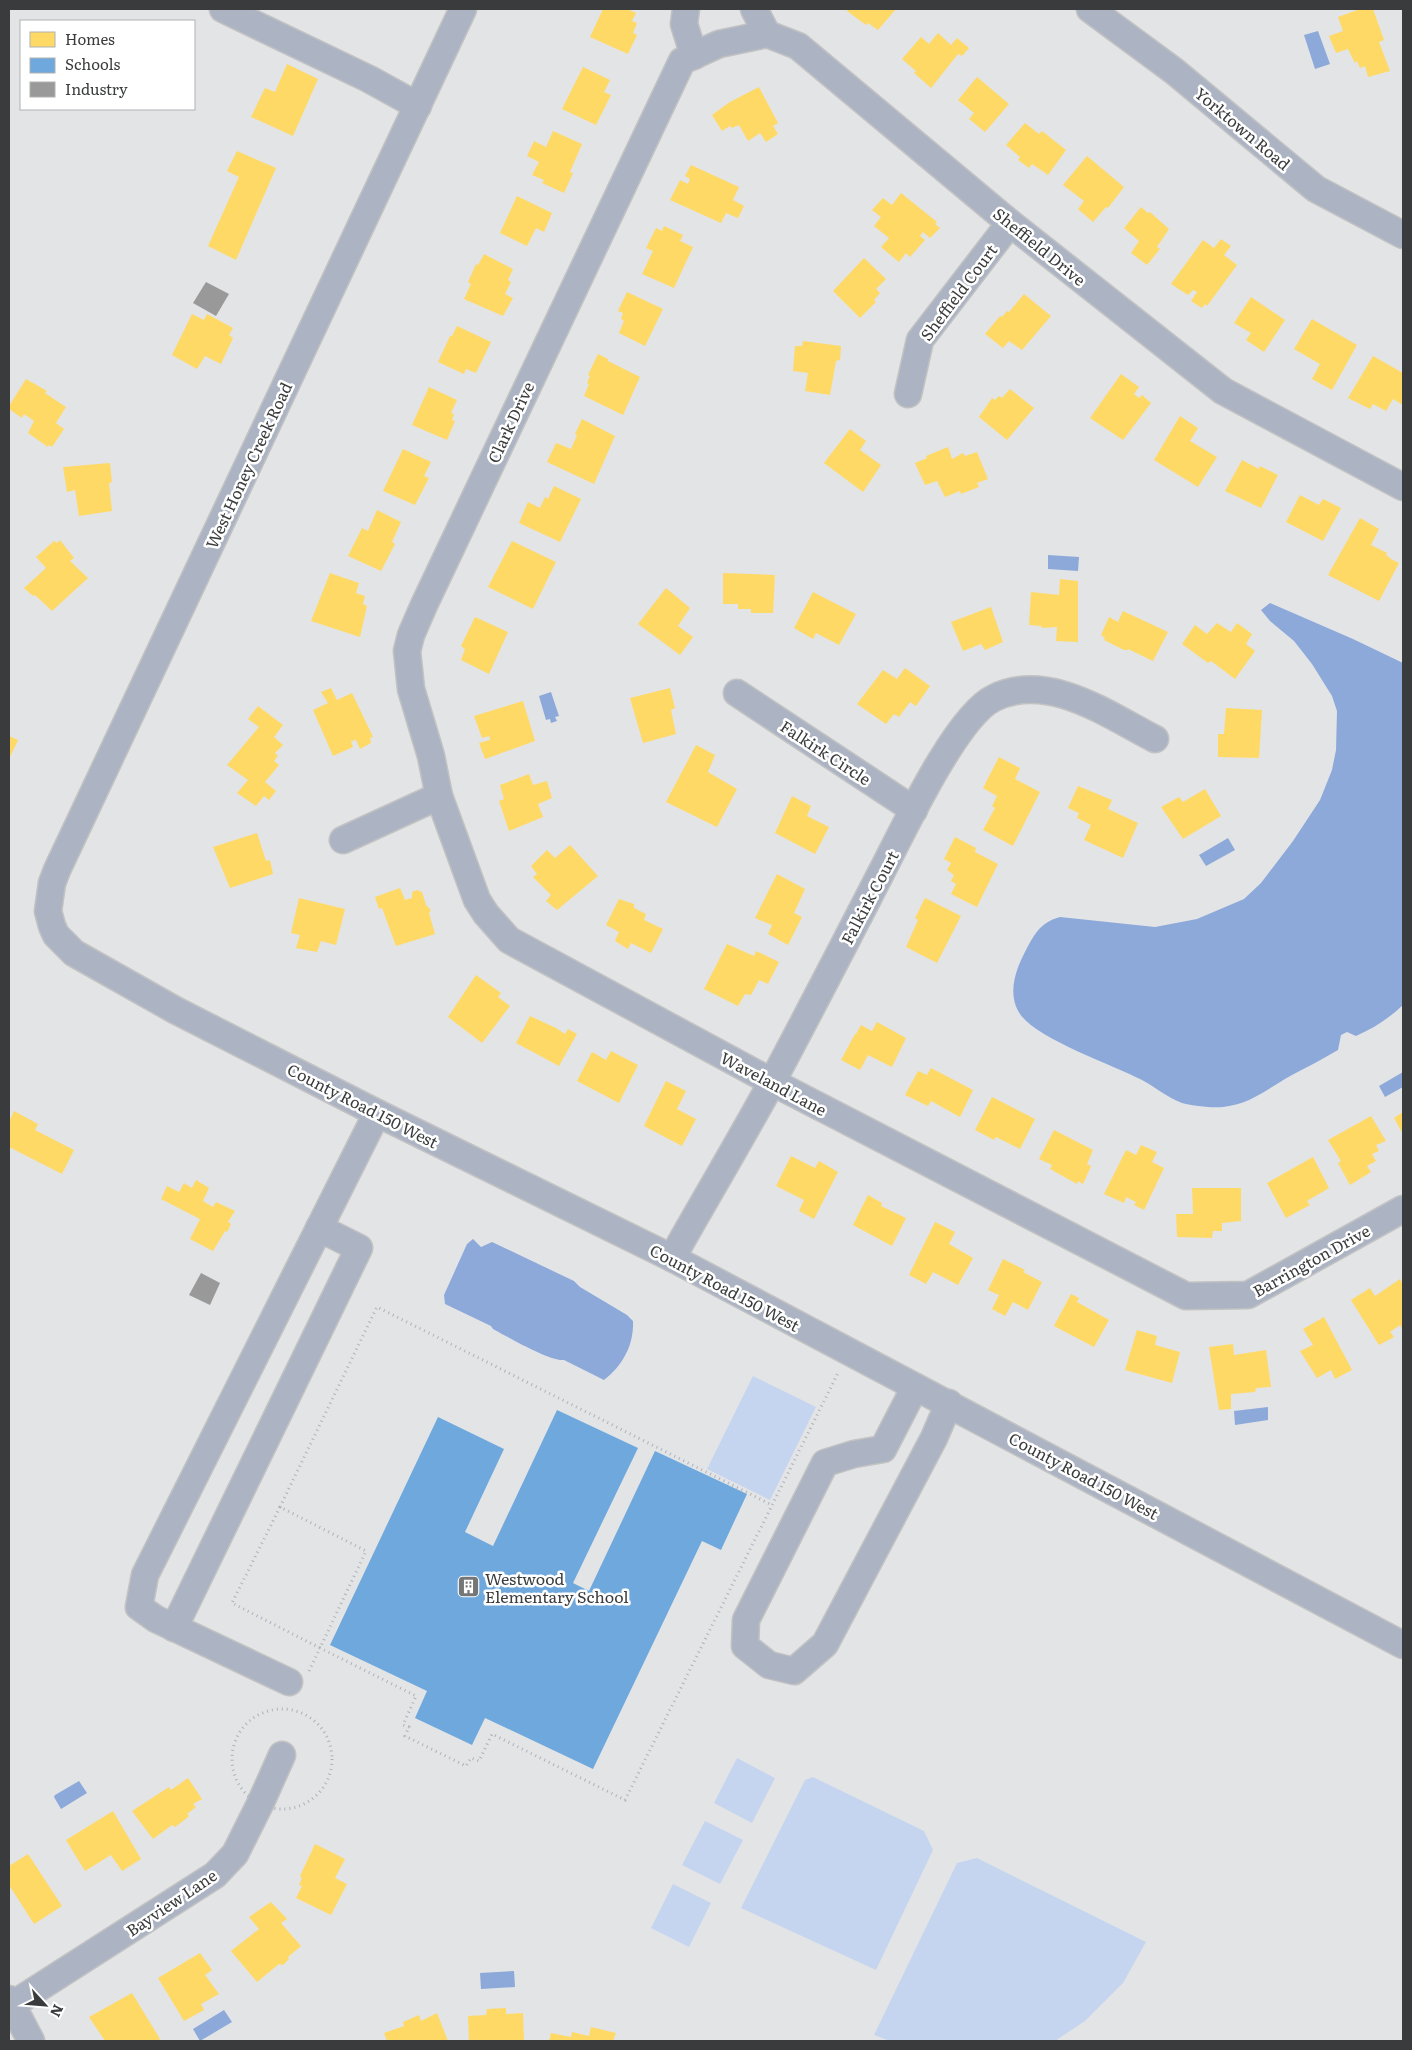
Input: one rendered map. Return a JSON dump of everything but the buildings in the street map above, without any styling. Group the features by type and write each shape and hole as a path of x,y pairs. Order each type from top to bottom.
{"street":[{"path":"223,9 369,79 418,106"},
{"name":"West Honey Creek Road","path":"52,926 48,911 49,898 57,870 463,9"},
{"path":"686,9 684,24 688,59 720,44 767,34 754,9"},
{"name":"Yorktown Road","path":"1090,9 1174,71 1316,189 1403,235"},
{"name":"Sheffield Drive","path":"767,34 798,46 824,66 921,150 1010,223 1223,391 1403,487"},
{"name":"Clark Drive","path":"439,796 431,756 411,689 407,651 411,635 428,596 688,59"},
{"name":"Sheffield Court","path":"908,394 920,340 1010,223"},
{"name":"Falkirk Court","path":"672,1258 772,1082 914,810 955,739 970,718 992,698 1005,693 1030,689 1043,690 1068,695 1155,739"},
{"name":"Falkirk Circle","path":"737,693 914,810"},
{"path":"343,840 439,796"},
{"name":"Waveland Lane","path":"439,796 477,900 486,914 509,940 772,1082 1186,1296"},
{"name":"County Road 150 West","path":"52,926 60,939 74,953 175,1010 672,1258 1403,1645"},
{"path":"297,1685 174,1628 156,1619 139,1607 145,1575 377,1112"},
{"name":"Barrington Drive","path":"1186,1296 1248,1295 1403,1209"},
{"path":"174,1628 359,1248 319,1228"},
{"path":"915,1387 883,1449 854,1454 826,1463 746,1620 745,1646 769,1665 794,1670 825,1644 934,1438 949,1403"},
{"name":"Bayview Lane","path":"10,2002 215,1875 235,1854 282,1755"},
{"path":"10,2002 31,2041"}],"path":[{"path":"772,1505 377,1307 232,1603 416,1696 403,1725 409,1727 405,1736 466,1766 471,1758 479,1761 492,1734 625,1800 772,1505 848,1352"},
{"path":"280,1507 366,1551 320,1648 297,1685 290,1709"}],"shaded area":[{"path":"753,1376 816,1407 770,1500 707,1469"},
{"path":"737,1758 775,1778 752,1823 714,1803"},
{"path":"813,1777 924,1831 933,1850 876,1970 741,1908 805,1780"},
{"path":"705,1821 743,1840 720,1884 682,1865"},
{"path":"977,1858 1146,1942 1123,1983 1085,2021 1055,2041 890,2041 874,2035 957,1863"},
{"path":"673,1884 711,1903 689,1947 651,1928"}],"water":[{"path":"1318,31 1330,64 1315,69 1304,35"},
{"path":"1048,555 1079,557 1078,571 1048,569"},
{"path":"1270,603 1403,663 1403,1005 1386,1019 1363,1033 1356,1036 1347,1032 1341,1035 1338,1050 1243,1103 1223,1107 1197,1106 1177,1101 1142,1080 1076,1051 1042,1033 1020,1014 1016,1007 1013,992 1015,978 1033,937 1046,923 1060,917 1155,927 1197,919 1244,899 1261,883 1293,841 1320,800 1332,770 1336,750 1337,711 1332,696 1312,664 1294,641 1270,621 1261,610"},
{"path":"551,692 559,716 555,717 557,721 551,723 550,719 546,720 539,696"},
{"path":"1228,838 1235,850 1206,866 1199,855"},
{"path":"1403,1072 1403,1087 1385,1097 1379,1086"},
{"path":"473,1239 481,1247 492,1242 574,1281 580,1287 627,1315 633,1321 632,1338 626,1354 617,1368 604,1380 564,1360 549,1357 528,1348 493,1329 491,1326 445,1304 444,1295 467,1244"},
{"path":"1268,1407 1268,1420 1235,1425 1234,1411"},
{"path":"79,1781 87,1793 61,1809 54,1797 55,1795"},
{"path":"514,1971 515,1987 481,1989 480,1973"},
{"path":"224,2010 232,2022 200,2041 193,2029"}],"place":[{"name":"Westwood Elementary School","path":"469,1587"}]}
